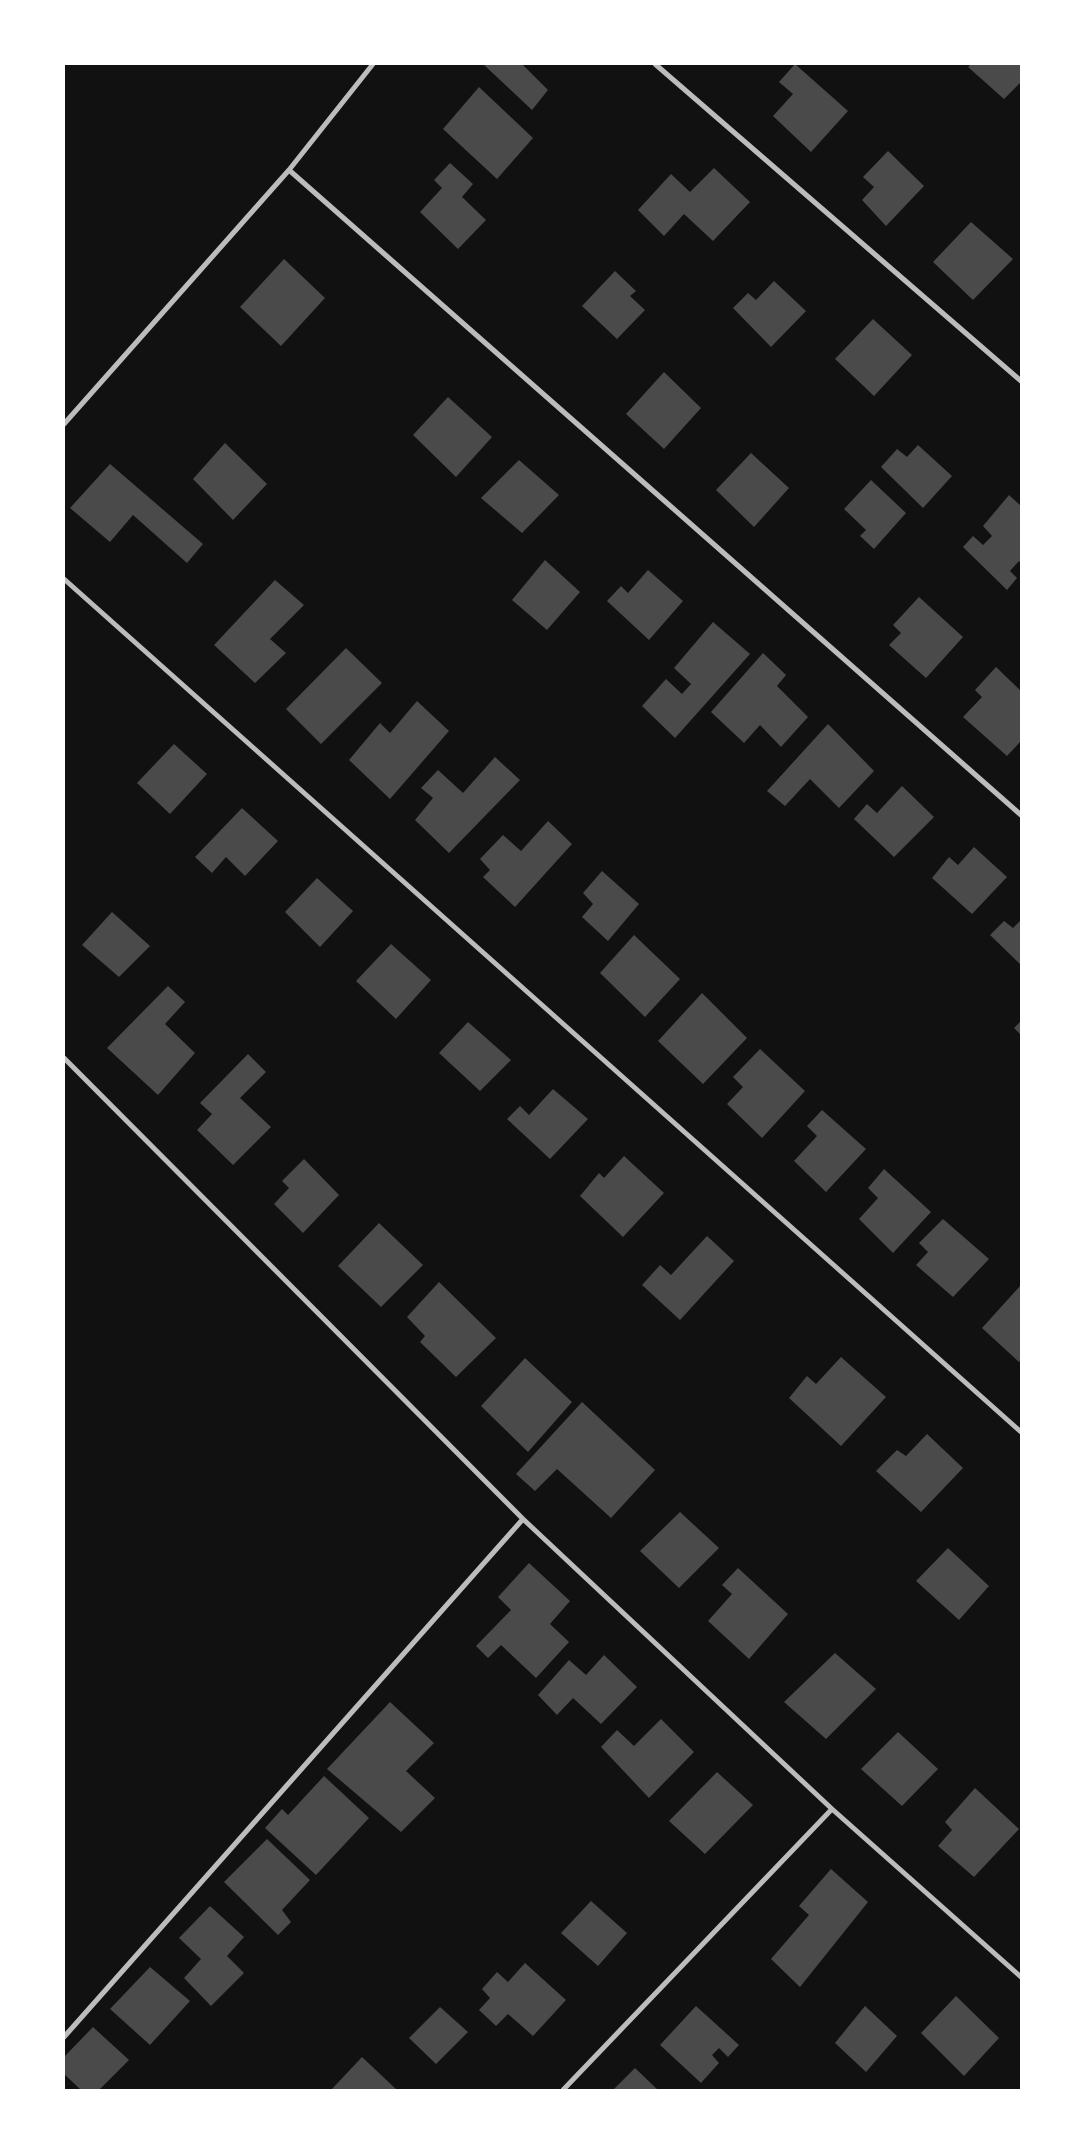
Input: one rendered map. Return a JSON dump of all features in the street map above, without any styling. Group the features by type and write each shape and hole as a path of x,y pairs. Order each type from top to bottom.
{"street":[{"path":"64,424 289,170 373,64"},
{"path":"655,64 1021,381"},
{"path":"289,170 1021,815"},
{"path":"64,579 1021,1432"},
{"path":"64,1058 523,1519 832,1809 1021,1977"},
{"path":"64,2037 523,1519"},
{"path":"563,2090 832,1809"}],"building":[{"path":"483,64 522,64 548,90 532,110"},
{"path":"795,64 848,111 811,152 773,116 793,94 779,82"},
{"path":"971,64 1021,64 1021,82 1004,99 968,67"},
{"path":"479,87 533,138 497,179 443,129"},
{"path":"888,151 924,186 886,226 862,200 874,187 863,177"},
{"path":"450,163 473,184 462,197 486,220 458,249 420,212 442,188 434,180"},
{"path":"714,168 750,202 713,241 684,214 664,236 638,210 671,174 690,192"},
{"path":"971,222 1013,259 973,300 933,262"},
{"path":"284,259 325,298 281,346 240,307"},
{"path":"615,271 636,291 630,296 645,310 617,339 582,306"},
{"path":"774,281 806,311 771,347 733,308 748,293 756,300"},
{"path":"873,319 912,355 874,396 835,359"},
{"path":"664,372 701,408 664,449 626,414"},
{"path":"448,397 492,437 456,477 413,435"},
{"path":"225,443 267,484 233,520 193,479"},
{"path":"918,445 952,476 923,508 881,467 897,449 907,457"},
{"path":"751,453 789,488 754,527 716,490"},
{"path":"519,460 559,495 522,533 481,498"},
{"path":"110,464 203,544 187,563 133,515 110,542 70,508"},
{"path":"871,480 906,513 874,549 860,536 866,530 844,509"},
{"path":"1009,495 1021,506 1021,564 1019,561 1010,571 1017,578 1007,590 963,547 973,536 983,545 992,536 983,526"},
{"path":"545,560 580,592 547,630 512,600"},
{"path":"648,570 683,601 649,640 607,601 621,586 628,593"},
{"path":"275,580 304,605 270,639 286,653 255,683 214,645"},
{"path":"919,597 963,637 926,678 889,645 901,633 893,625"},
{"path":"713,622 750,654 675,738 642,706 666,679 682,694 691,684 674,668"},
{"path":"346,648 382,683 321,744 286,709"},
{"path":"763,653 786,675 777,686 808,717 781,747 760,725 744,743 711,712"},
{"path":"996,667 1021,691 1021,741 1007,756 963,717 982,697 975,690"},
{"path":"417,701 449,731 390,799 349,760 380,723 390,733"},
{"path":"828,724 874,771 839,808 810,779 785,806 767,791"},
{"path":"174,744 207,774 170,814 137,783"},
{"path":"495,757 520,780 449,853 415,820 433,798 421,788 438,770 463,793"},
{"path":"902,786 934,817 894,857 854,819 867,804 877,813"},
{"path":"242,808 278,841 245,876 226,857 212,873 195,857"},
{"path":"548,821 572,844 515,907 483,877 490,870 480,859 503,835 521,851"},
{"path":"974,847 1007,877 972,914 932,878 949,857 958,865"},
{"path":"602,871 639,904 608,941 582,917 593,904 583,893"},
{"path":"317,878 353,911 320,947 285,912"},
{"path":"112,912 150,946 119,977 82,945"},
{"path":"1021,920 1021,965 990,935 1004,921 1013,928"},
{"path":"634,935 680,979 645,1017 600,973"},
{"path":"391,944 431,980 396,1019 356,981"},
{"path":"168,986 185,1002 165,1024 195,1053 158,1095 107,1048"},
{"path":"702,993 747,1038 703,1084 658,1041"},
{"path":"1021,1021 1021,1035 1014,1028"},
{"path":"468,1022 511,1060 480,1091 439,1053"},
{"path":"760,1049 805,1091 762,1138 727,1104 743,1087 733,1077"},
{"path":"248,1054 266,1072 240,1098 271,1127 233,1165 197,1130 212,1114 200,1103"},
{"path":"553,1089 588,1119 550,1159 507,1119 520,1106 529,1115"},
{"path":"822,1110 866,1149 826,1192 794,1161 817,1136 807,1126"},
{"path":"624,1156 664,1193 623,1237 580,1196 599,1173 604,1178"},
{"path":"304,1159 339,1195 303,1233 274,1204 289,1188 282,1181"},
{"path":"884,1169 931,1212 893,1253 859,1219 878,1198 868,1188"},
{"path":"943,1219 989,1259 953,1297 916,1265 928,1252 919,1243"},
{"path":"379,1223 423,1265 381,1307 338,1266"},
{"path":"707,1236 734,1261 680,1320 642,1285 660,1265 671,1275"},
{"path":"439,1282 496,1338 456,1377 420,1342 425,1336 407,1317"},
{"path":"1021,1285 1021,1360 1019,1362 982,1328"},
{"path":"841,1357 886,1397 841,1446 789,1398 807,1376 816,1384"},
{"path":"525,1358 572,1402 528,1452 481,1406"},
{"path":"582,1402 655,1470 611,1518 557,1469 535,1491 516,1474"},
{"path":"927,1434 963,1468 921,1512 876,1471 897,1450 906,1456"},
{"path":"680,1512 719,1548 679,1588 640,1551"},
{"path":"948,1548 989,1586 959,1620 916,1581"},
{"path":"529,1563 570,1601 550,1624 569,1642 536,1678 501,1645 488,1658 476,1646 511,1610 498,1597"},
{"path":"738,1568 788,1614 749,1659 708,1621 732,1594 722,1585"},
{"path":"835,1653 876,1689 826,1739 784,1702"},
{"path":"604,1655 637,1687 601,1724 573,1698 557,1715 538,1695 569,1660 586,1675"},
{"path":"390,1702 434,1743 406,1771 435,1798 401,1832 327,1769"},
{"path":"661,1719 694,1752 649,1798 601,1747 617,1730 634,1746"},
{"path":"898,1732 938,1769 902,1806 861,1769"},
{"path":"717,1772 753,1805 705,1854 669,1821"},
{"path":"324,1776 369,1818 316,1875 265,1828 282,1809 288,1815"},
{"path":"975,1788 1019,1829 974,1877 938,1846 952,1830 945,1822"},
{"path":"267,1839 310,1880 282,1910 291,1922 278,1935 224,1882"},
{"path":"831,1869 868,1902 800,1987 771,1959 809,1915 799,1906"},
{"path":"591,1901 627,1933 598,1966 561,1933"},
{"path":"210,1906 244,1937 227,1956 244,1973 211,2006 184,1978 201,1959 179,1938"},
{"path":"525,1963 566,2000 533,2036 508,2014 496,2026 479,2010 490,1998 482,1989 497,1972 508,1982"},
{"path":"150,1967 190,2001 150,2045 110,2009"},
{"path":"956,1996 999,2038 964,2076 921,2033"},
{"path":"696,2006 739,2045 728,2057 719,2048 712,2055 719,2063 701,2083 660,2045"},
{"path":"865,2006 897,2036 866,2072 835,2043"},
{"path":"440,2007 468,2032 436,2064 409,2038"},
{"path":"93,2027 129,2060 99,2090 81,2090 64,2074 64,2057"},
{"path":"362,2057 397,2090 331,2090"},
{"path":"635,2068 658,2090 613,2090"}]}
